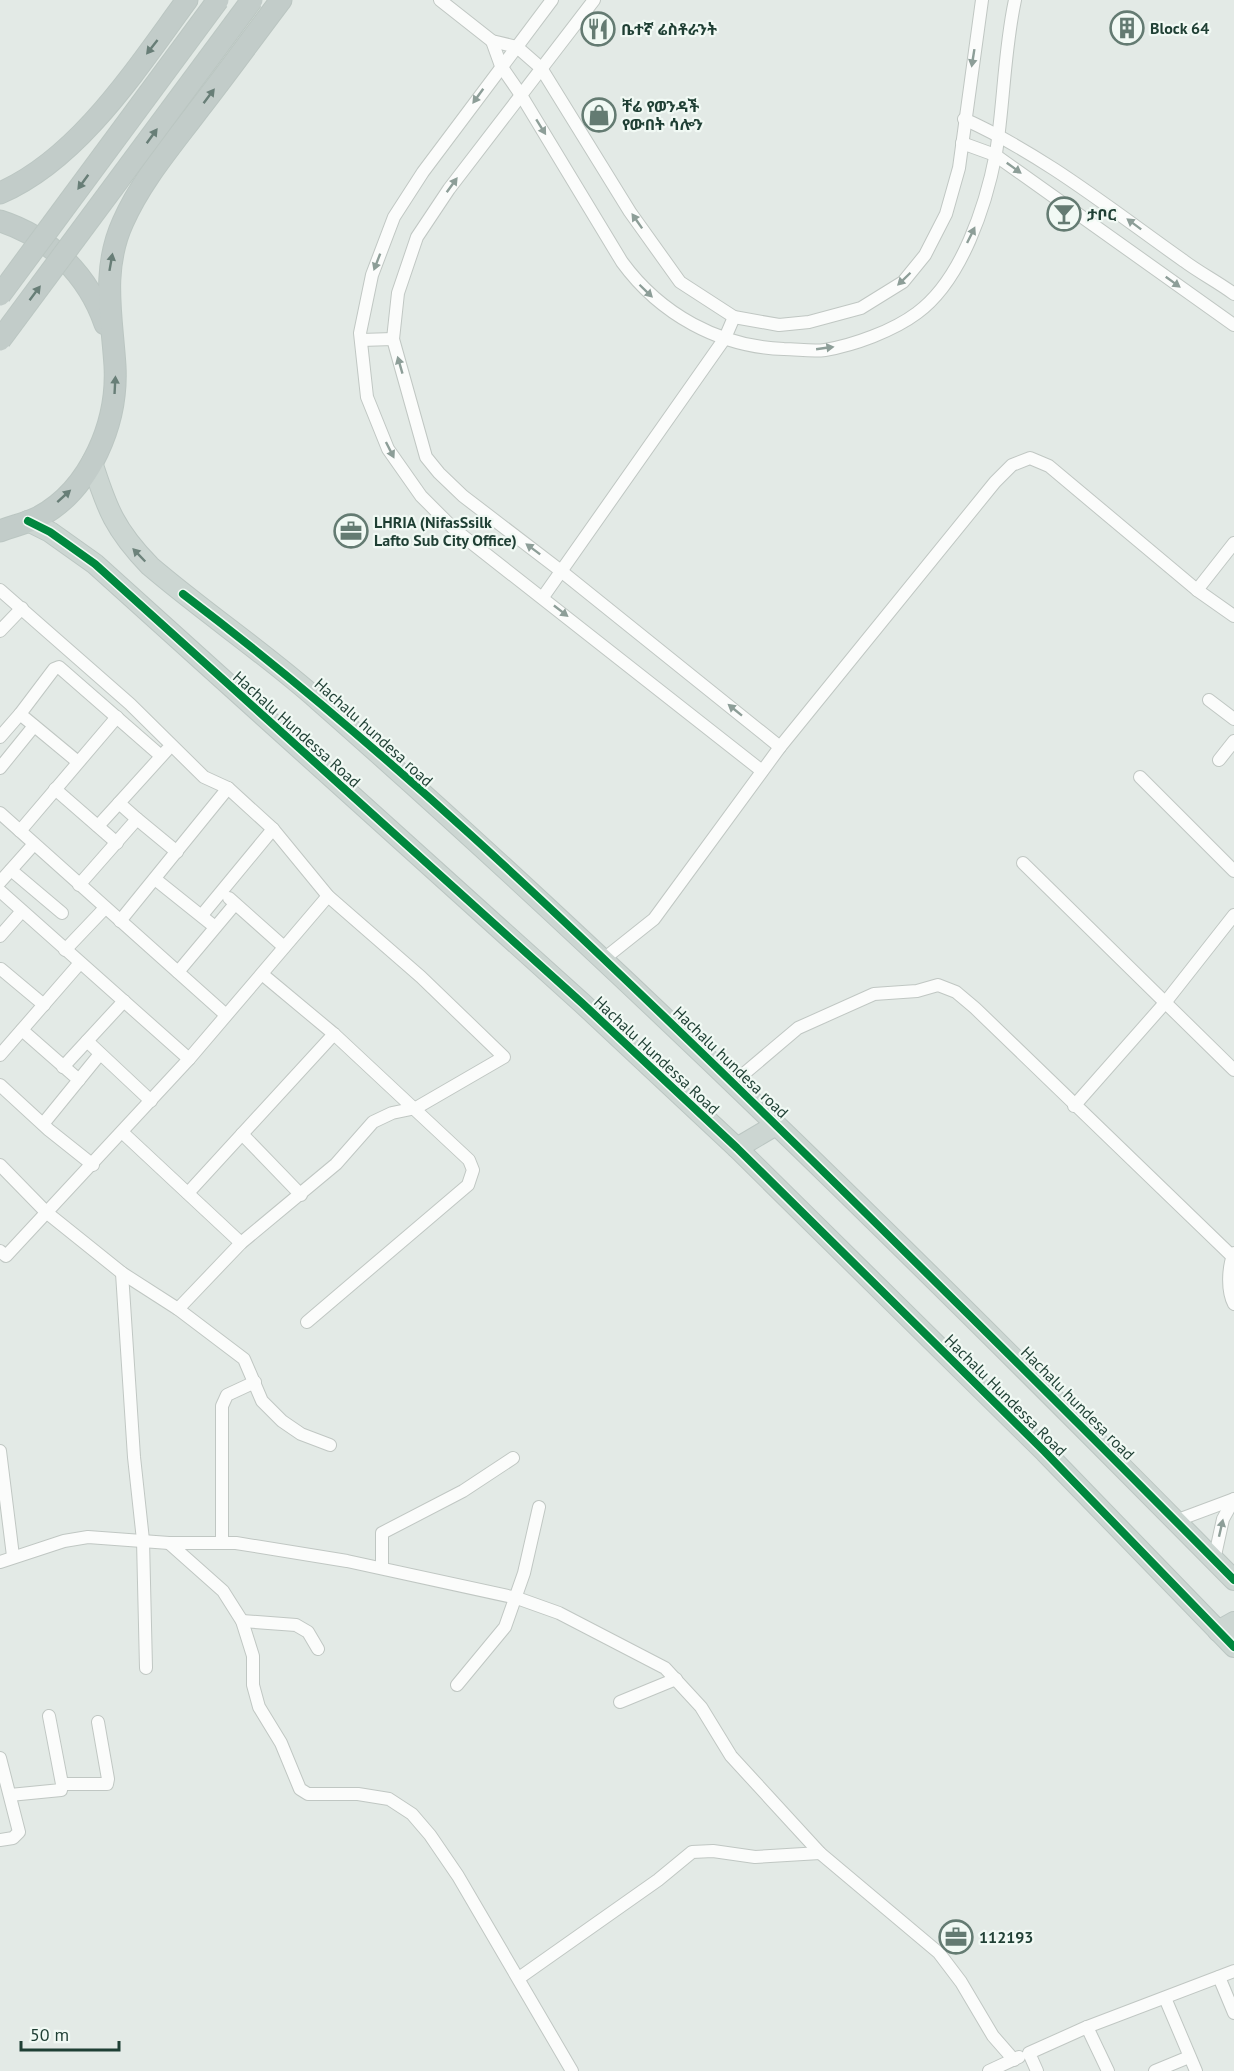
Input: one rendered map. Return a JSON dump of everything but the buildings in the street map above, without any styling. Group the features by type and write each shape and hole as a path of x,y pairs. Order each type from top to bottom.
{"highway":[{"path":"0,193 39,172 76,142 187,0"},
{"path":"0,295 218,0"},
{"path":"0,339 252,0"},
{"path":"0,531 40,516 69,492 92,462 108,428 113,406 115,385 109,274 122,223 163,156 280,0"},
{"path":"0,221 18,227 51,246 78,273 98,305 111,342"}],"main road":[{"name":"Hachalu hundesa road","path":"92,462 108,512 130,546 150,566 316,697 605,958 1234,1580"},
{"name":"Hachalu Hundessa Road","path":"28,521 50,532 95,564 582,1003 737,1148 1226,1627 1234,1647"},
{"path":"737,1148 776,1125"}],"street":[{"path":"440,0 492,40 517,47 541,68 630,212 680,282 734,317 778,325 809,322 861,308 903,282 925,255 946,214 959,168 982,0"},
{"path":"552,0 423,172 394,217 372,275 361,340 367,397 388,449 404,474 421,496 454,529 762,771"},
{"path":"594,0 449,189 417,237 398,293 393,339 426,457 464,496 780,747"},
{"path":"492,40 501,66 638,284 663,306 706,332 757,348 822,350 863,340 917,313 939,290 956,266 982,211 995,155 1007,38 1015,0"},
{"path":"964,119 998,135 1099,200 1186,263 1234,294"},
{"path":"962,142 995,155 1234,325"},
{"path":"543,597 725,338 734,317"},
{"path":"361,340 393,339"},
{"path":"605,958 654,919 780,747 995,482 1012,465 1030,458 1048,466 1197,590 1234,616"},
{"path":"1197,590 1234,543"},
{"path":"0,590 130,704 204,777 228,788 273,829 328,896 421,977 504,1057 416,1108 392,1113 373,1122 336,1164 241,1243 178,1309"},
{"path":"0,631 22,608"},
{"path":"13,752 0,739 54,669 59,666 161,756"},
{"path":"1209,700 1234,719"},
{"path":"20,714 78,762"},
{"path":"20,831 117,717"},
{"path":"0,768 34,726"},
{"path":"1219,760 1234,741"},
{"path":"98,826 172,745"},
{"path":"1140,777 1234,870"},
{"path":"120,921 228,788"},
{"path":"55,789 117,843"},
{"path":"119,803 177,852"},
{"path":"0,813 226,1015"},
{"path":"79,885 137,819"},
{"path":"202,915 273,829"},
{"path":"0,882 34,844"},
{"path":"1023,863 1164,1004 1234,1070"},
{"path":"11,870 62,913"},
{"path":"155,879 215,927"},
{"path":"0,891 189,1059"},
{"path":"222,892 284,947"},
{"path":"2,1258 93,1165 189,1059 328,896"},
{"path":"178,972 235,904"},
{"path":"65,950 105,908"},
{"path":"0,936 22,911"},
{"path":"1074,1106 1164,1004 1234,915"},
{"path":"0,1055 80,963"},
{"path":"0,969 44,1005"},
{"path":"262,974 334,1034 416,1108 469,1160 473,1170 468,1185 307,1322"},
{"path":"733,1083 798,1028 874,994 917,991 938,985 956,992 1233,1256 1230,1290 1234,1304"},
{"path":"63,1067 124,1001"},
{"path":"22,1030 79,1080"},
{"path":"188,1192 334,1034"},
{"path":"87,1041 151,1101"},
{"path":"42,1124 100,1054"},
{"path":"0,1085 42,1124 93,1165"},
{"path":"122,1132 241,1243"},
{"path":"242,1134 301,1195"},
{"path":"0,1165 46,1212 122,1274 178,1309 244,1359 262,1401 282,1421 301,1434 330,1445"},
{"path":"122,1274 134,1457 143,1540 146,1668"},
{"path":"222,1543 222,1406 227,1395 255,1382"},
{"path":"382,1569 382,1533 463,1491 513,1458"},
{"path":"0,1459 13,1556"},
{"path":"1176,1521 1234,1499"},
{"path":"1214,1560 1223,1519 1234,1499"},
{"path":"457,1685 505,1627 517,1598 539,1506"},
{"path":"0,1562 64,1541 88,1537 169,1543 236,1543 382,1569 517,1598 559,1613 665,1668 701,1707 731,1756 820,1854 939,1953 961,1982 993,2036 1014,2060"},
{"path":"169,1543 223,1591 242,1621 253,1656 253,1684 259,1707 281,1743 300,1789 308,1794 358,1794 389,1799 412,1815 430,1835 458,1876 572,2071"},
{"path":"242,1621 296,1625 308,1632 318,1649"},
{"path":"620,1702 676,1679"},
{"path":"10,1795 61,1790 62,1784 49,1716"},
{"path":"62,1784 106,1784 108,1779 98,1722"},
{"path":"0,1758 19,1832 13,1838 0,1840"},
{"path":"519,1978 658,1880 692,1852 713,1851 756,1857 820,1854"},
{"path":"989,2071 1087,2027 1234,1971"},
{"path":"1219,1977 1234,2013"},
{"path":"1165,1998 1196,2071"},
{"path":"1087,2027 1108,2071"},
{"path":"1029,2053 1037,2071"},
{"path":"1155,2071 1190,2057"}],"cycle path":[{"path":"28,521 50,532 95,564 582,1003 737,1148 1045,1452 1234,1647"},
{"path":"183,594 329,710 538,897 864,1212 1234,1580"}],"place":[{"name":"Block 64","path":"1127,28"},
{"name":"ቤተኛ ሬስቶራንት","path":"598,29"},
{"name":"ቸሬ የወንዳች የውበት ሳሎን","path":"599,115"},
{"name":"ታቦር","path":"1064,214"},
{"name":"LHRIA (NifasSsilk Lafto Sub City Office)","path":"351,531"},
{"name":"112193","path":"956,1937"}]}
